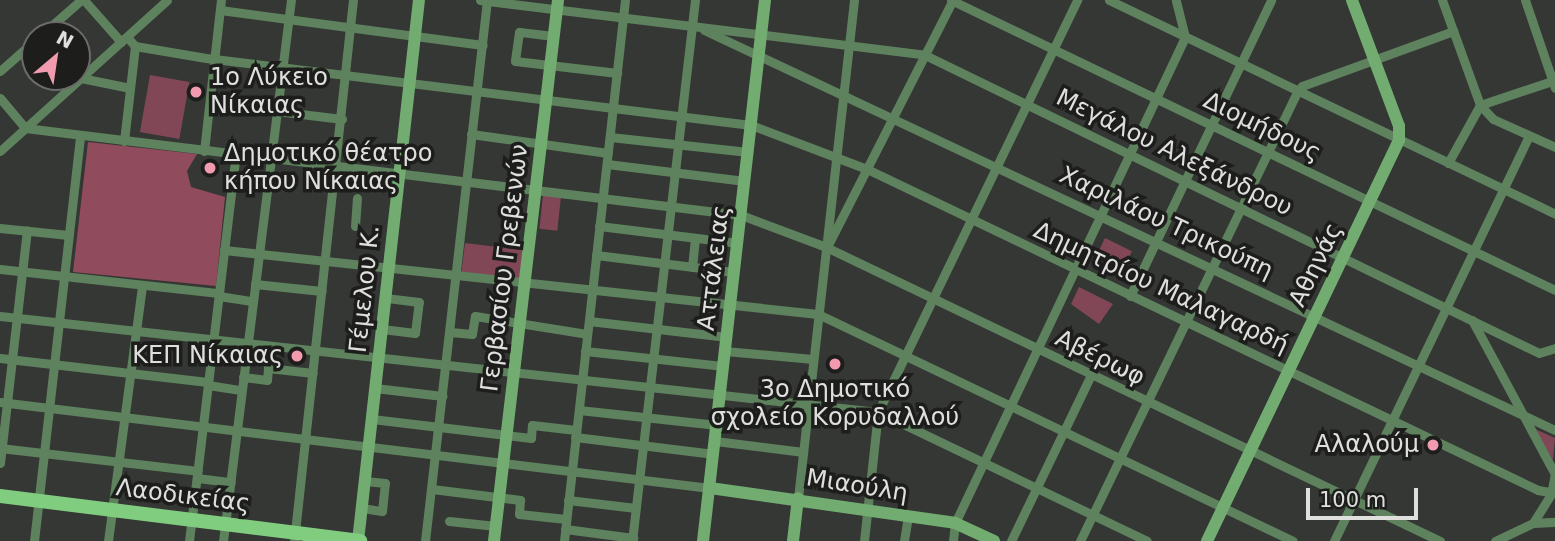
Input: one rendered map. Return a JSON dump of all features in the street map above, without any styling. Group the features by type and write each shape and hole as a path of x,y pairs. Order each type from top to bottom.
{"main road":[{"name":"Γέμελου Κ.","path":"359,541 419,0"},
{"name":"Αττάλειας","path":"703,541 765,0"},
{"path":"1352,0 1376,58 1399,126 1399,140"},
{"name":"Γερβασίου Γρεβενών","path":"494,541 557,4"},
{"name":"Αθηνάς","path":"1207,541 1399,140"},
{"name":"Μιαούλη","path":"710,488 797,498 955,523 994,541"},
{"name":"Λαοδικείας","path":"0,496 226,524 295,537 359,541"},
{"path":"793,541 797,498"}],"street":[{"path":"57,21 82,0 135,46 124,141"},
{"path":"91,69 167,0"},
{"path":"223,541 291,0"},
{"path":"295,537 303,441 316,353 353,0"},
{"path":"425,541 478,91 485,0"},
{"name":"Μεγάλου Αλεξάνδρου","path":"485,0 557,4 624,17 925,55 1344,256 1539,353 1555,348"},
{"path":"564,541 625,0"},
{"path":"432,489 520,500 519,514 633,539 695,0"},
{"path":"797,498 854,0"},
{"path":"826,247 952,0"},
{"name":"Διομήδους","path":"952,0 1555,290"},
{"path":"864,541 878,412 1077,0"},
{"path":"1108,0 1555,214"},
{"path":"953,541 955,523 1185,37 1176,0"},
{"path":"1130,296 1271,0"},
{"path":"1443,0 1480,105 1493,119 1555,147"},
{"path":"1448,163 1480,105 1554,83 1525,0"},
{"path":"205,151 220,5 289,19 483,45"},
{"name":"Χαριλάου Τρικούπη","path":"692,25 842,92 1316,314 1555,430"},
{"path":"1080,541 1297,92 1302,86 1453,31"},
{"path":"553,36 519,32 515,61 617,73"},
{"name":"Δημητρίου Μαλαγαρδή","path":"135,46 751,125 835,154 1553,494"},
{"path":"0,71 21,52"},
{"path":"91,80 130,88"},
{"path":"0,151 66,91"},
{"path":"0,98 24,128"},
{"path":"210,103 342,119"},
{"name":"Αβέρωφ","path":"24,128 741,215 826,247 1440,541"},
{"path":"471,134 608,153"},
{"path":"34,541 80,136"},
{"path":"1334,541 1529,136"},
{"path":"610,137 748,152"},
{"path":"189,541 236,155"},
{"path":"607,164 745,181"},
{"path":"355,226 358,198"},
{"path":"600,226 738,243"},
{"path":"0,228 69,235"},
{"path":"0,463 3,403 12,359 27,231"},
{"path":"692,267 695,238"},
{"path":"224,250 389,265 818,314 1293,541"},
{"path":"596,255 734,272"},
{"path":"0,269 252,301"},
{"path":"255,284 322,291"},
{"path":"108,541 142,285"},
{"path":"382,329 415,333 419,302 385,298"},
{"path":"0,316 316,353 878,412 1147,541"},
{"path":"450,332 472,334 475,316 587,334"},
{"path":"1472,320 1518,411 1555,474 1555,504"},
{"path":"589,321 727,337"},
{"path":"585,351 724,366"},
{"path":"725,351 813,359"},
{"path":"0,358 130,373 241,390"},
{"path":"243,377 267,380 268,369 313,373"},
{"path":"1011,541 1091,375"},
{"path":"375,388 443,396"},
{"path":"3,403 710,488"},
{"path":"579,410 717,425"},
{"path":"372,419 531,438 532,425 643,446 803,452"},
{"path":"1,448 119,462 231,482"},
{"path":"362,508 382,510 385,483 365,481"},
{"path":"1533,523 1553,494"},
{"path":"568,500 636,508"},
{"path":"904,541 908,515"},
{"path":"449,521 496,526"},
{"path":"1496,541 1533,523 1555,523"}],"shaded area":[{"path":"150,75 189,82 179,139 140,132"},
{"path":"88,142 197,154 187,171 191,187 225,197 216,286 73,272"},
{"path":"543,195 561,197 557,231 539,229"},
{"path":"1105,238 1132,251 1125,265 1098,251"},
{"path":"465,243 527,251 523,279 461,272"},
{"path":"1079,287 1113,304 1099,324 1071,304"},
{"path":"1535,429 1555,438 1553,460"}],"place":[{"name":"1ο Λύκειο Νίκαιας","path":"196,92"},
{"name":"Δημοτικό θέατρο κήπου Νίκαιας","path":"210,168"},
{"name":"ΚΕΠ Νίκαιας","path":"297,356"},
{"name":"3ο Δημοτικό σχολείο Κορυδαλλού","path":"835,364"},
{"name":"Αλαλούμ","path":"1433,445"}]}
